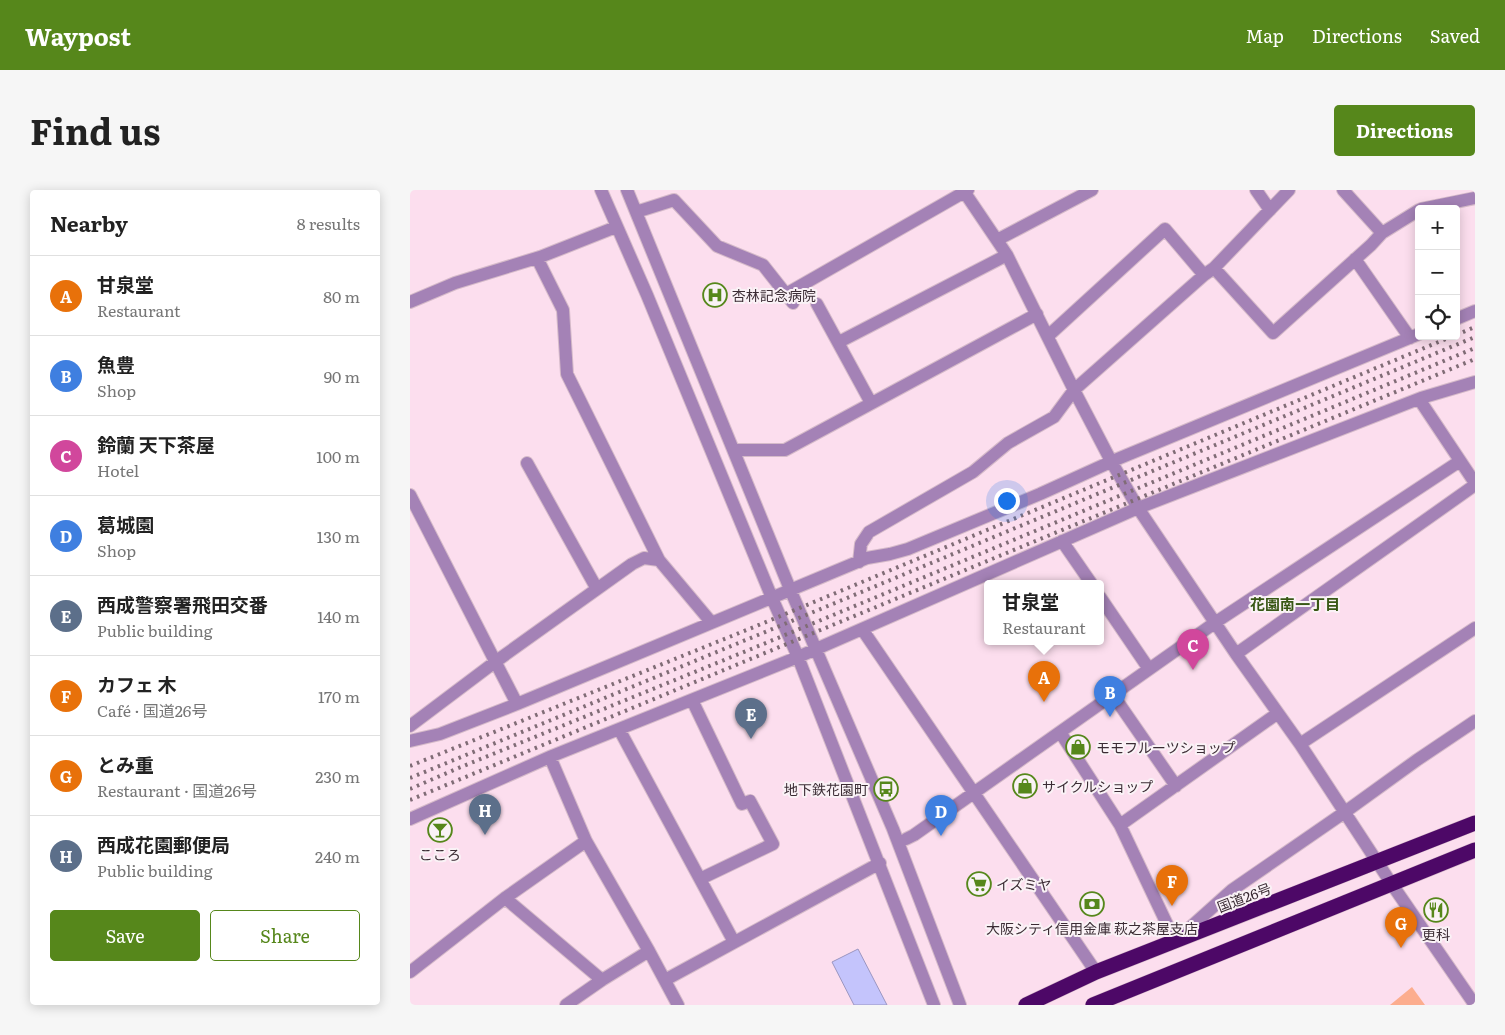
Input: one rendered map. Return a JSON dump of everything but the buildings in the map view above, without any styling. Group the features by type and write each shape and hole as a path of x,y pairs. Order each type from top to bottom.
{"highway":[{"name":"国道26号","path":"1026,1005 1096,972 1475,823"},
{"path":"1093,1005 1112,1001 1391,883 1475,850"}],"street":[{"path":"601,190 647,295 798,657 934,1005"},
{"path":"627,190 790,589 817,648 893,829 960,1005"},
{"path":"997,240 1092,190"},
{"path":"1256,190 1270,210"},
{"path":"859,562 861,544 869,532 974,472 1008,443 1054,417 1074,390 1209,272 1289,190"},
{"path":"1343,190 1382,233"},
{"path":"636,212 674,200 717,246 764,265 790,299 965,191 1007,255 1074,390 1138,508 1236,654 1300,744 1376,861 1475,1005"},
{"path":"1437,205 1468,196"},
{"path":"1048,336 1165,229 1273,333 1382,233 1415,213"},
{"path":"410,302 455,283 537,258 616,227"},
{"path":"839,342 1007,255"},
{"path":"537,258 563,310 567,374 659,560 711,622"},
{"path":"410,742 440,734 516,704 867,558 908,549 1040,494 1111,461 1414,336 1355,259"},
{"path":"817,304 870,403"},
{"path":"1460,317 1475,311"},
{"path":"734,450 785,450 1037,314"},
{"path":"410,819 550,757 798,657 1138,508 1418,399 1475,382"},
{"path":"1236,654 1475,484 1418,399"},
{"path":"906,839 1216,622 1460,461"},
{"path":"526,463 597,589"},
{"path":"410,495 516,704"},
{"path":"1062,541 1089,580"},
{"path":"410,726 495,662 632,564 644,558 659,560"},
{"path":"1104,603 1149,669"},
{"path":"1300,744 1475,628"},
{"path":"862,629 1096,972"},
{"path":"1113,695 1176,786"},
{"path":"692,700 742,804 750,801 773,844 700,879"},
{"path":"1120,825 1278,713"},
{"path":"1060,732 1120,825 1175,941 1232,890 1345,812 1416,760 1475,721"},
{"path":"619,729 734,942"},
{"path":"550,757 586,841 650,951 678,1005"},
{"path":"410,972 505,898 586,841"},
{"path":"665,980 880,863"},
{"path":"505,898 602,980"},
{"path":"566,1005 602,980 650,951"}],"shaded area":[{"path":"1412,987 1425,1005 1390,1005"}],"water":[{"path":"858,949 887,1005 854,1005 832,962"}],"railway":[{"path":"1460,333 1475,327"},
{"path":"410,778 1475,337"},
{"path":"410,766 754,627 1443,340"},
{"path":"410,789 1475,348"},
{"path":"410,800 1475,359"}],"place":[{"name":"杏林記念病院","path":"715,295"},
{"name":"鈴蘭 天下茶屋","path":"1193,670"},
{"name":"甘泉堂","path":"1044,702"},
{"name":"魚豊","path":"1110,717"},
{"name":"西成警察署飛田交番","path":"751,739"},
{"name":"モモフルーツショップ","path":"1078,747"},
{"name":"サイクルショップ","path":"1025,786"},
{"name":"地下鉄花園町","path":"886,789"},
{"name":"こころ","path":"440,830"},
{"name":"西成花園郵便局","path":"485,835"},
{"name":"葛城園","path":"941,836"},
{"name":"イズミヤ","path":"979,884"},
{"name":"大阪シティ信用金庫 萩之茶屋支店","path":"1092,904"},
{"name":"カフェ 木","path":"1172,906"},
{"name":"更科","path":"1436,910"},
{"name":"とみ重","path":"1401,948"}],"district":[{"name":"花園南一丁目","path":"1295,603"}]}
